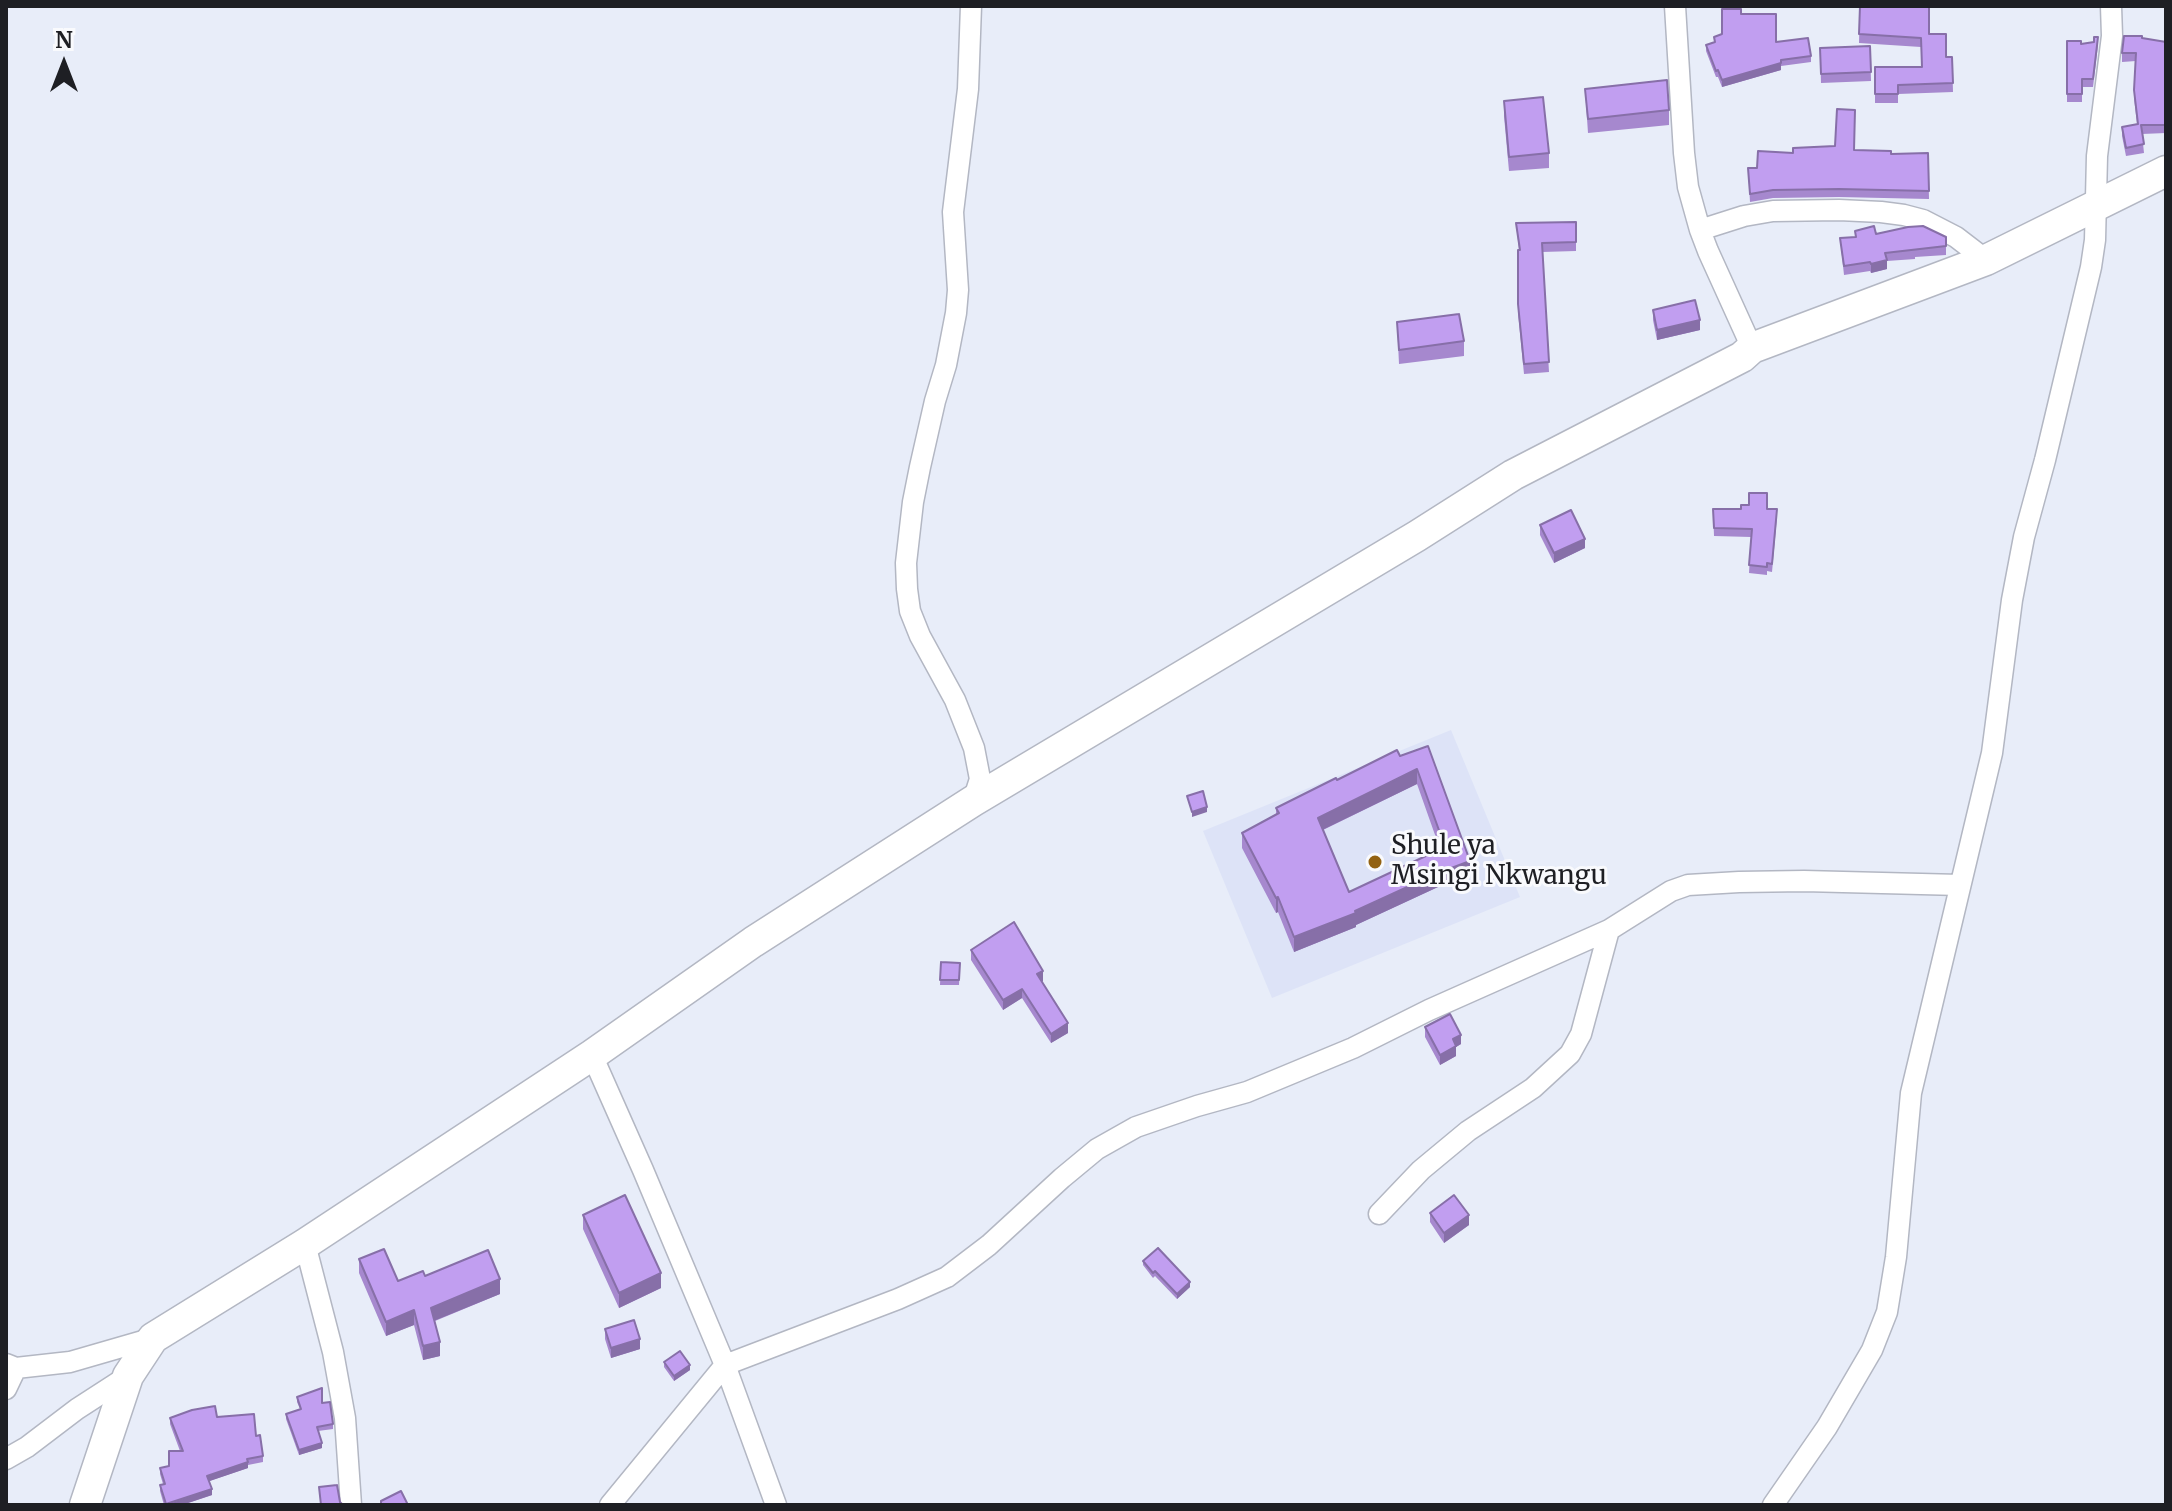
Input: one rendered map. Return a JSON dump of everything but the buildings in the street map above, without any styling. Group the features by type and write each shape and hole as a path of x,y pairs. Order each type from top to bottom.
{"street":[{"path":"971,6 968,89 953,212 958,290 956,313 920,467 906,563 910,611 955,700 974,748 980,779 973,801"},
{"path":"1675,6 1688,187 1719,279 1752,348"},
{"path":"1773,1505 1834,1414 1872,1350 1887,1312 1896,1257 1911,1093 1992,753 2021,551 2091,267 2095,240 2097,156 2112,36 2111,6"},
{"path":"6,1389 11,1366 70,1362 153,1338 305,1244 592,1055 753,942 973,801 1417,536 1513,475 1742,357 1752,348 1986,260 2166,171"},
{"path":"1700,230 1744,216 1773,211 1881,212 1923,220 1956,237 1986,260"},
{"path":"610,1505 725,1365 947,1277 989,1245 1097,1149 1136,1127 1247,1092 1353,1048 1429,1010 1609,930 1671,891 1688,885 1804,881 1960,885"},
{"path":"1379,1214 1421,1170 1468,1131 1533,1088 1570,1054 1581,1034 1609,930"},
{"path":"592,1055 725,1365 776,1505"},
{"path":"305,1244 333,1352 345,1418 351,1505"},
{"path":"85,1505 128,1376 153,1338"},
{"path":"6,1459 128,1376"}],"shaded area":[{"path":"1451,730 1520,897 1272,998 1203,831"}],"place":[{"name":"Shule ya Msingi Nkwangu","path":"1375,862"}]}
